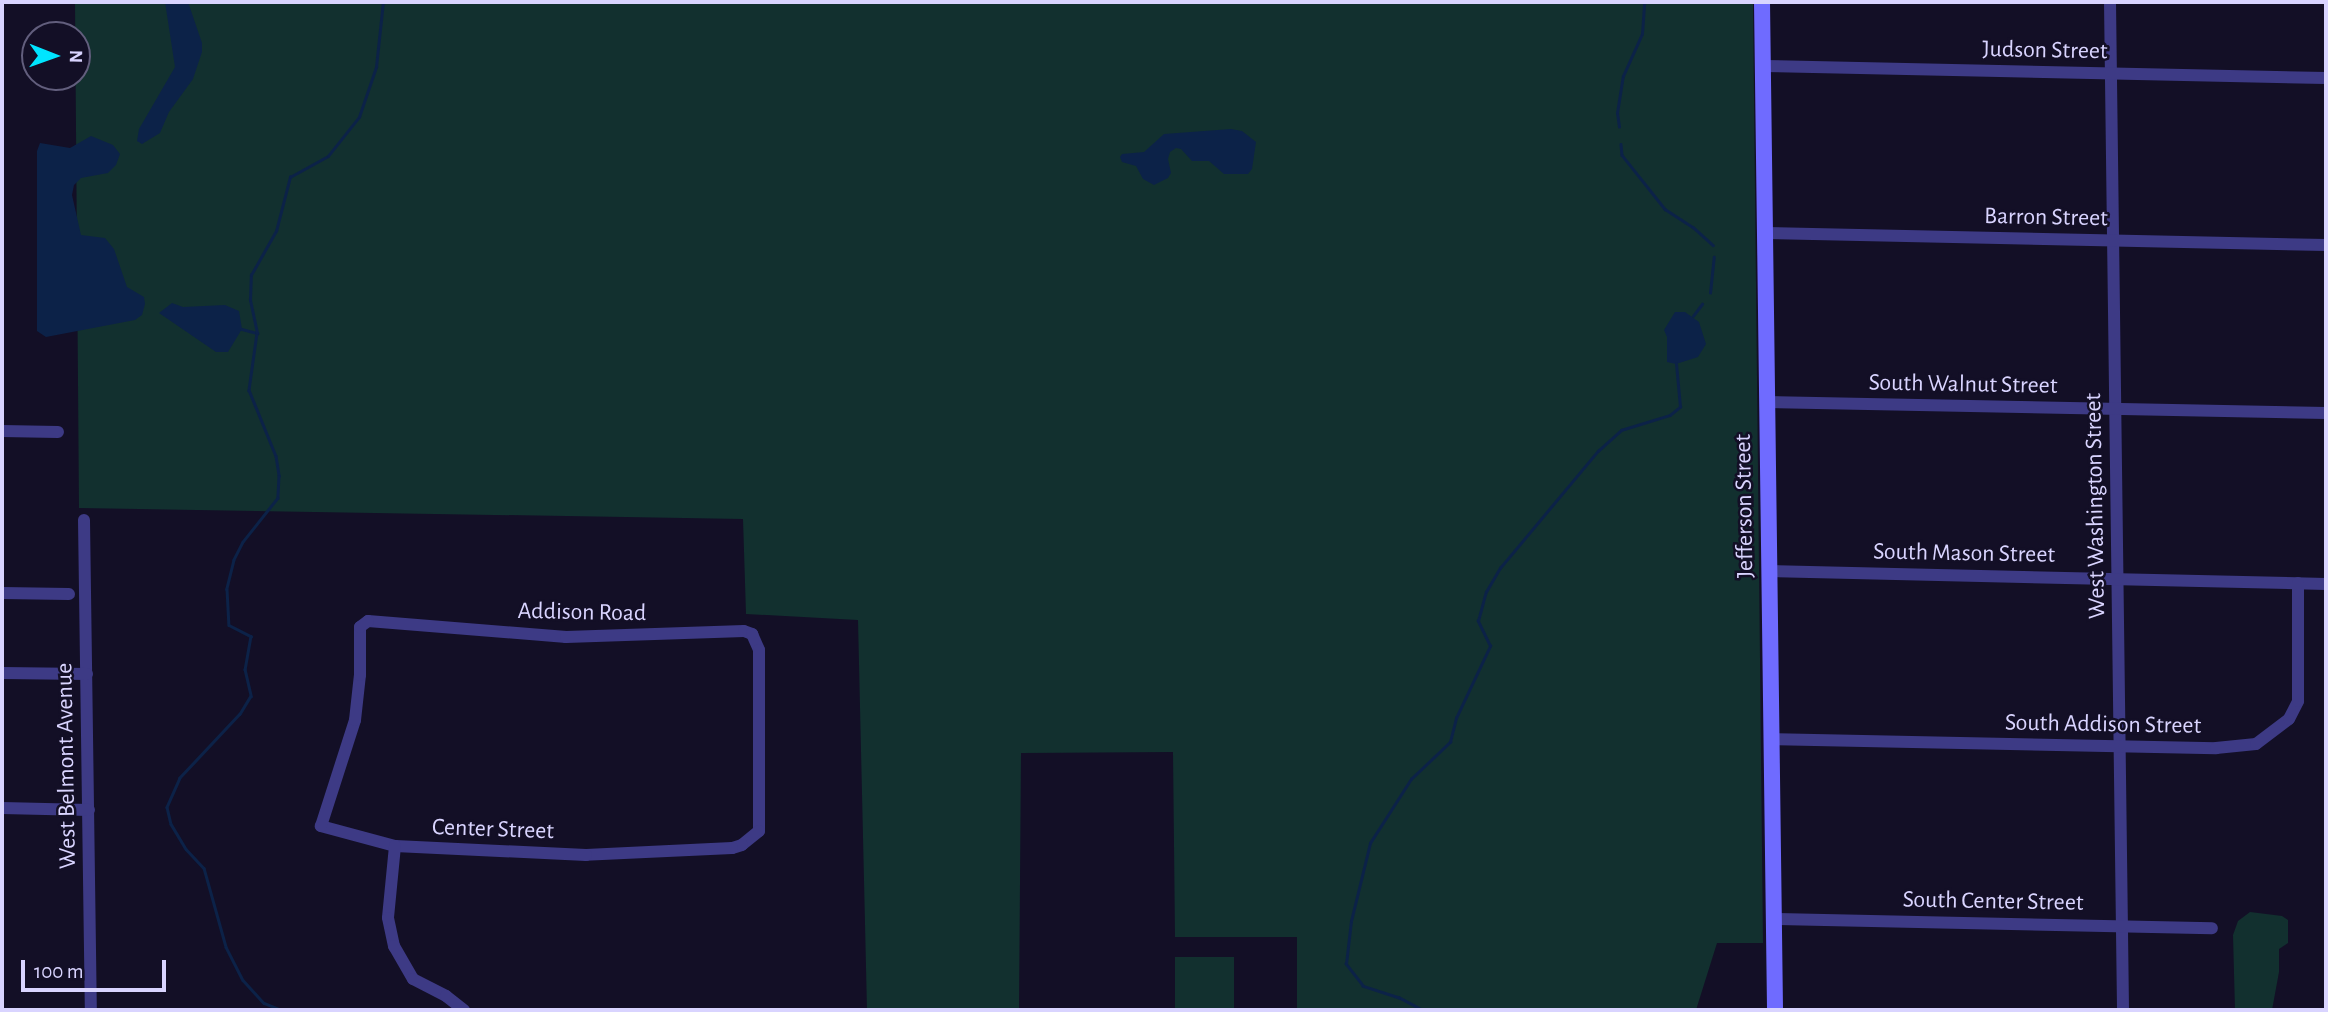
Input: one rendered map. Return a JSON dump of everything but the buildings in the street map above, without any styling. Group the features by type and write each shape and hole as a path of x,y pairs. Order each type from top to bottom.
{"street":[{"name":"Jefferson Street","path":"1762,2 1775,1010"},
{"name":"West Washington Street","path":"2110,2 2123,1010"},
{"name":"Judson Street","path":"1763,66 2326,78"},
{"name":"Barron Street","path":"1765,233 2326,245"},
{"name":"South Walnut Street","path":"1766,402 2326,413"},
{"path":"2,431 58,432"},
{"name":"West Belmont Avenue","path":"84,520 91,1010"},
{"name":"South Mason Street","path":"1768,571 2326,583"},
{"name":"South Addison Street","path":"1770,739 2216,748 2256,744 2289,719 2298,701 2298,583"},
{"path":"2,593 69,594"},
{"name":"Addison Road","path":"343,764 355,720 360,675 359,627 368,621 566,637 744,631 755,637 760,650 760,824 759,831 750,839 732,848"},
{"path":"2,673 87,674"},
{"name":"Center Street","path":"343,764 320,826 396,846 586,855 732,848"},
{"path":"2,808 89,810"},
{"path":"396,846 388,918 394,946 413,979 446,996 464,1010"},
{"name":"South Center Street","path":"1773,919 2212,928"}],"green space":[{"path":"75,2 1753,2 1763,943 1717,943 1696,1010 1297,1010 1297,937 1175,937 1173,752 1021,753 1019,1010 867,1010 858,620 746,614 743,519 79,508 76,91 91,91 91,21 75,21"},
{"path":"2250,912 2282,916 2288,920 2288,943 2279,949 2279,972 2272,1010 2235,1010 2233,935 2238,921"},
{"path":"1175,957 1234,957 1234,1010 1175,1010"}],"water":[{"path":"165,2 188,2 202,43 202,52 193,79 169,112 160,133 142,144 137,141 139,129 175,67"},
{"path":"1231,129 1242,131 1256,142 1252,169 1248,174 1224,174 1209,161 1192,161 1181,149 1176,148 1170,152 1168,159 1171,173 1168,178 1154,185 1143,179 1136,166 1122,162 1120,157 1122,154 1144,152 1164,134"},
{"path":"91,136 113,145 120,154 116,165 108,173 81,178 74,185 72,195 81,235 105,238 114,249 127,287 144,297 145,304 142,315 135,320 46,337 37,331 37,151 40,143 70,148"},
{"path":"172,303 183,307 225,305 239,311 242,329 228,352 216,352 159,313"},
{"path":"1675,312 1685,312 1699,322 1706,344 1698,357 1676,364 1667,362 1667,337 1664,330"}],"waterway":[{"path":"257,333 250,300 251,275 276,231 290,177 328,156 359,117 376,67 383,2"},
{"path":"1619,127 1617,113 1623,76 1642,34 1644,2"},
{"path":"1621,144 1622,155 1665,209 1693,227 1713,245"},
{"path":"1710,293 1714,257"},
{"path":"1693,316 1702,304"},
{"path":"242,329 257,333 249,390 276,456 279,476 278,498 243,542 234,560 227,589 229,625 251,636 245,669 251,696 240,714 180,778 167,807 171,824 186,849 204,868 226,947 243,980 264,1003 281,1010"},
{"path":"1422,1010 1399,998 1363,986 1346,964 1351,921 1370,843 1411,779 1450,742 1456,718 1490,646 1478,621 1486,592 1500,568 1598,451 1621,430 1670,415 1680,407 1676,364"}]}
